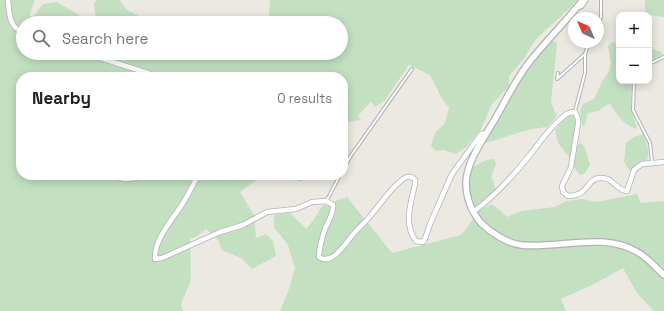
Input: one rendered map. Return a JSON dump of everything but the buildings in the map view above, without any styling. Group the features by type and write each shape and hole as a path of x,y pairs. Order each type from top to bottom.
{"street":[{"path":"8,0 11,22 16,28"},
{"path":"583,0 530,60 513,86 471,163 466,182 468,199 473,212 487,229 503,239 519,245 538,246 601,241 615,243 639,253 664,275"},
{"path":"107,60 144,72"},
{"path":"473,212 486,202 528,157 555,124 570,112 575,112 578,119 578,124 571,167 562,186 563,192 568,196 578,195 584,192 591,182 600,178 611,179 621,190 628,191 634,170 642,164 664,162"},
{"path":"195,180 160,239 155,254 155,259 162,258 200,240 243,225 267,212 296,209 312,202 326,201 333,205 334,211 325,228 319,248 319,257 323,259 337,254 392,190 403,179 409,176 415,180 415,184 408,219 412,236 416,242 423,242 452,174 481,134 486,133"}],"lane":[{"path":"576,9 582,7 588,0"},
{"path":"600,0 600,12"},
{"path":"575,112 585,73 585,54 587,48"},
{"path":"558,73 557,79 585,54"},
{"path":"652,63 664,57"},
{"path":"348,161 412,69"},
{"path":"634,84 633,110 650,143 652,163"},
{"path":"326,201 337,180"}],"green space":[{"path":"0,0 35,0 29,16 16,16 16,60 348,60 348,16 269,16 270,0 577,0 535,40 523,60 509,76 509,86 492,104 481,129 466,147 456,154 444,150 436,151 431,146 435,133 445,123 449,108 441,97 430,75 409,65 385,100 375,107 371,102 358,115 361,120 348,122 348,72 16,72 16,180 256,180 240,192 254,215 256,238 266,234 273,241 276,256 252,269 241,258 222,250 218,240 206,229 196,237 190,239 191,280 181,304 183,311 0,311"},
{"path":"97,0 119,0 127,10 139,16 96,16 94,3"},
{"path":"645,0 664,0 664,17 652,15 652,12 645,12"},
{"path":"57,2 80,16 34,16 43,4"},
{"path":"552,39 557,44 551,102 557,116 547,127 531,129 485,143 521,79"},
{"path":"613,42 616,43 616,84 632,84 631,109 637,129 628,125 621,119 610,103 598,111 588,113 584,127 582,125 580,110 583,104 594,99 609,71 611,63 608,46"},
{"path":"652,49 662,52 663,55 652,61"},
{"path":"571,115 574,116 575,126 570,158 558,143 555,130 566,117"},
{"path":"643,134 648,147 647,160 637,164 630,171 624,162 626,143 634,137"},
{"path":"581,143 585,148 590,165 585,173 580,175 574,167 577,146"},
{"path":"494,159 496,163 491,178 494,182 495,190 487,200 474,207 470,188 472,168 486,160"},
{"path":"637,194 641,203 664,201 664,311 654,311 637,293 623,268 596,283 561,299 566,311 280,311 288,292 295,268 288,245 274,227 274,215 290,213 306,229 322,206 347,197 392,253 461,235 480,210 492,204 507,217 521,211 555,207 566,201 582,199 597,202"}]}
